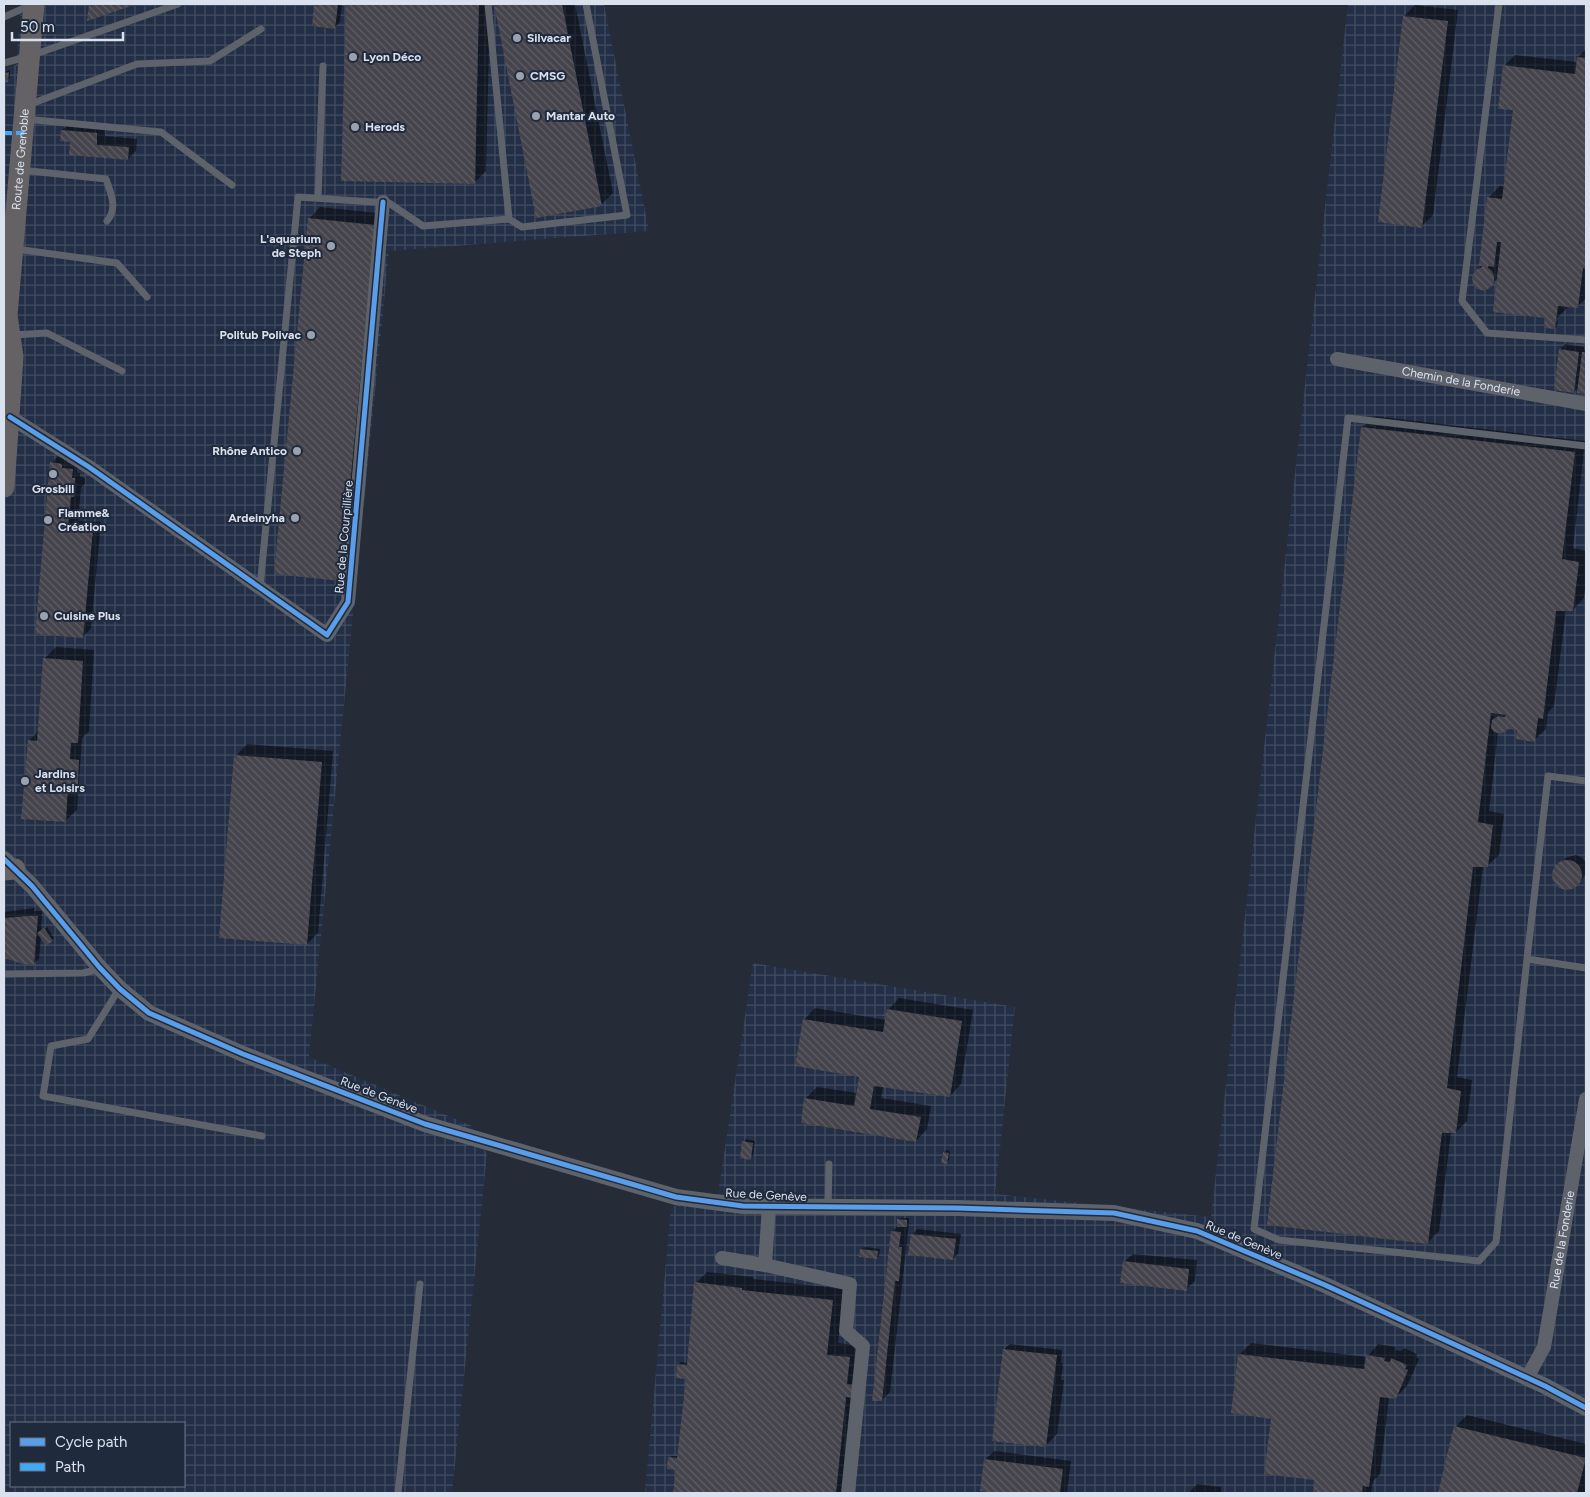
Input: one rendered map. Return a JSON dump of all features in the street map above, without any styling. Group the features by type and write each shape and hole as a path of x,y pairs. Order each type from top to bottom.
{"main road":[{"name":"Route de Grenoble","path":"4,487 13,357 7,313 34,4"}],"street":[{"name":"Rue de la Courpillière","path":"10,417 89,467 327,635 348,602 383,202"},
{"name":"Chemin de la Fonderie","path":"1337,359 1586,404"},
{"name":"Rue de Genève","path":"8,866 32,886 100,968 120,989 149,1013 244,1054 425,1124 676,1197 743,1206 957,1208 1114,1214 1197,1231 1325,1285 1527,1378 1586,1408"},
{"name":"Rue de la Fonderie","path":"1527,1378 1544,1347 1586,1098"},
{"path":"765,1265 769,1206"},
{"path":"722,1258 765,1265 850,1284 846,1331 863,1346 848,1493"}],"lane":[{"path":"4,17 34,4"},
{"path":"4,63 30,56 178,4"},
{"path":"488,4 509,219"},
{"path":"260,587 298,197 389,203 423,226 509,219 522,227 627,215 586,4"},
{"path":"1499,4 1462,301 1487,332 1586,340"},
{"path":"25,112 137,64 210,61 261,29"},
{"path":"318,198 323,66"},
{"path":"25,112 161,132 232,185"},
{"path":"20,170 106,179 114,201 112,215 108,221"},
{"path":"13,248 117,262 147,297"},
{"path":"7,313 122,371"},
{"path":"1586,446 1348,418 1254,1229 1279,1240 1479,1261 1496,1242 1548,776 1586,781"},
{"path":"1527,959 1586,968"},
{"path":"4,974 83,972 100,968"},
{"path":"120,989 88,1039 51,1046 43,1096 262,1136"},
{"path":"828,1207 829,1164"},
{"path":"398,1493 420,1284"}],"shaded area":[{"path":"21,4 604,4 649,231 389,251 309,1057 472,1126 487,1154 452,1493 4,1493 4,69 16,65"},
{"path":"1348,4 1586,4 1586,1493 645,1493 671,1207 718,1194 753,963 1015,1007 995,1194 1211,1217"}],"building":[{"path":"89,4 137,4 87,21"},
{"path":"314,4 338,4 335,29 312,26"},
{"path":"346,4 479,4 475,184 341,181"},
{"path":"494,4 562,4 602,206 536,218"},
{"path":"1403,16 1448,21 1422,228 1378,222"},
{"path":"1577,57 1586,58 1586,269 1583,268 1578,308 1558,306 1555,329 1544,328 1545,318 1493,312 1501,242 1497,242 1494,267 1488,266 1494,276 1492,286 1485,291 1477,289 1473,285 1472,276 1476,270 1482,267 1479,265 1487,197 1502,199 1513,110 1498,109 1503,65 1575,74"},
{"path":"9,72 8,82 4,83 4,73"},
{"path":"61,130 97,133 97,145 129,147 128,160 69,155 70,142 60,141"},
{"path":"308,218 375,225 341,581 274,574"},
{"path":"1559,349 1579,352 1574,393 1554,390"},
{"path":"1582,352 1586,352 1586,394 1577,393"},
{"path":"1361,427 1575,452 1562,559 1579,562 1573,611 1556,611 1543,719 1538,718 1535,742 1516,739 1517,730 1509,729 1501,734 1494,732 1491,728 1492,720 1498,716 1505,717 1506,715 1491,713 1478,822 1493,825 1488,867 1473,867 1447,1088 1461,1091 1456,1133 1442,1133 1428,1244 1267,1225"},
{"path":"50,462 62,464 62,468 73,469 72,478 75,478 74,497 71,497 68,528 93,530 83,638 35,634"},
{"path":"43,658 83,661 78,743 71,743 70,759 79,760 78,785 68,785 66,822 21,819 28,740 37,741"},
{"path":"234,755 322,762 307,945 219,938"},
{"path":"1567,860 1578,864 1582,875 1578,886 1567,890 1556,886 1552,875 1556,864"},
{"path":"38,916 34,965 23,964 4,958 4,918"},
{"path":"44,928 53,941 46,946 37,933"},
{"path":"887,1009 962,1021 950,1097 874,1086 870,1109 921,1117 916,1142 801,1123 804,1098 854,1106 859,1077 795,1066 803,1019 883,1032"},
{"path":"742,1141 753,1143 751,1160 740,1158"},
{"path":"943,1152 949,1153 947,1164 941,1163"},
{"path":"897,1219 907,1220 907,1227 897,1227"},
{"path":"891,1231 901,1232 899,1247 902,1247 899,1281 895,1281 882,1401 872,1401"},
{"path":"911,1234 956,1239 953,1260 908,1255"},
{"path":"860,1249 878,1251 877,1259 859,1257"},
{"path":"1123,1261 1189,1269 1187,1291 1120,1283"},
{"path":"694,1282 742,1288 742,1290 833,1300 827,1355 850,1357 847,1384 855,1385 853,1398 846,1397 836,1493 673,1493 676,1470 667,1469 668,1457 677,1458 686,1379 676,1378 677,1364 687,1365"},
{"path":"1003,1349 1057,1355 1046,1447 992,1441"},
{"path":"1238,1354 1364,1369 1366,1355 1385,1358 1384,1361 1390,1362 1391,1358 1407,1365 1405,1369 1408,1370 1396,1399 1380,1397 1369,1487 1363,1486 1362,1493 1313,1493 1314,1480 1264,1474 1271,1419 1231,1413"},
{"path":"1454,1426 1586,1458 1577,1493 1438,1493"},
{"path":"984,1459 1063,1469 1060,1493 995,1493 980,1491"}],"marked path":[{"path":"4,133 24,133"}],"cycle path":[{"path":"10,417 89,467 327,635 348,602 383,202"},
{"path":"4,859 32,886 100,968 120,989 149,1013 243,1054 425,1124 676,1197 743,1206 957,1208 1114,1213 1197,1231 1325,1285 1545,1386 1586,1408"}],"place":[{"name":"Silvacar","path":"517,38"},
{"name":"Lyon Déco","path":"353,57"},
{"name":"CMSG","path":"520,76"},
{"name":"Mantar Auto","path":"536,116"},
{"name":"Herods","path":"355,127"},
{"name":"L'aquarium de Steph","path":"331,246"},
{"name":"Politub Polivac","path":"311,335"},
{"name":"Rhône Antico","path":"297,451"},
{"name":"Grosbill","path":"53,474"},
{"name":"Ardeinyha","path":"295,518"},
{"name":"Flamme& Création","path":"48,520"},
{"name":"Cuisine Plus","path":"44,616"},
{"name":"Jardins et Loisirs","path":"25,781"}]}
